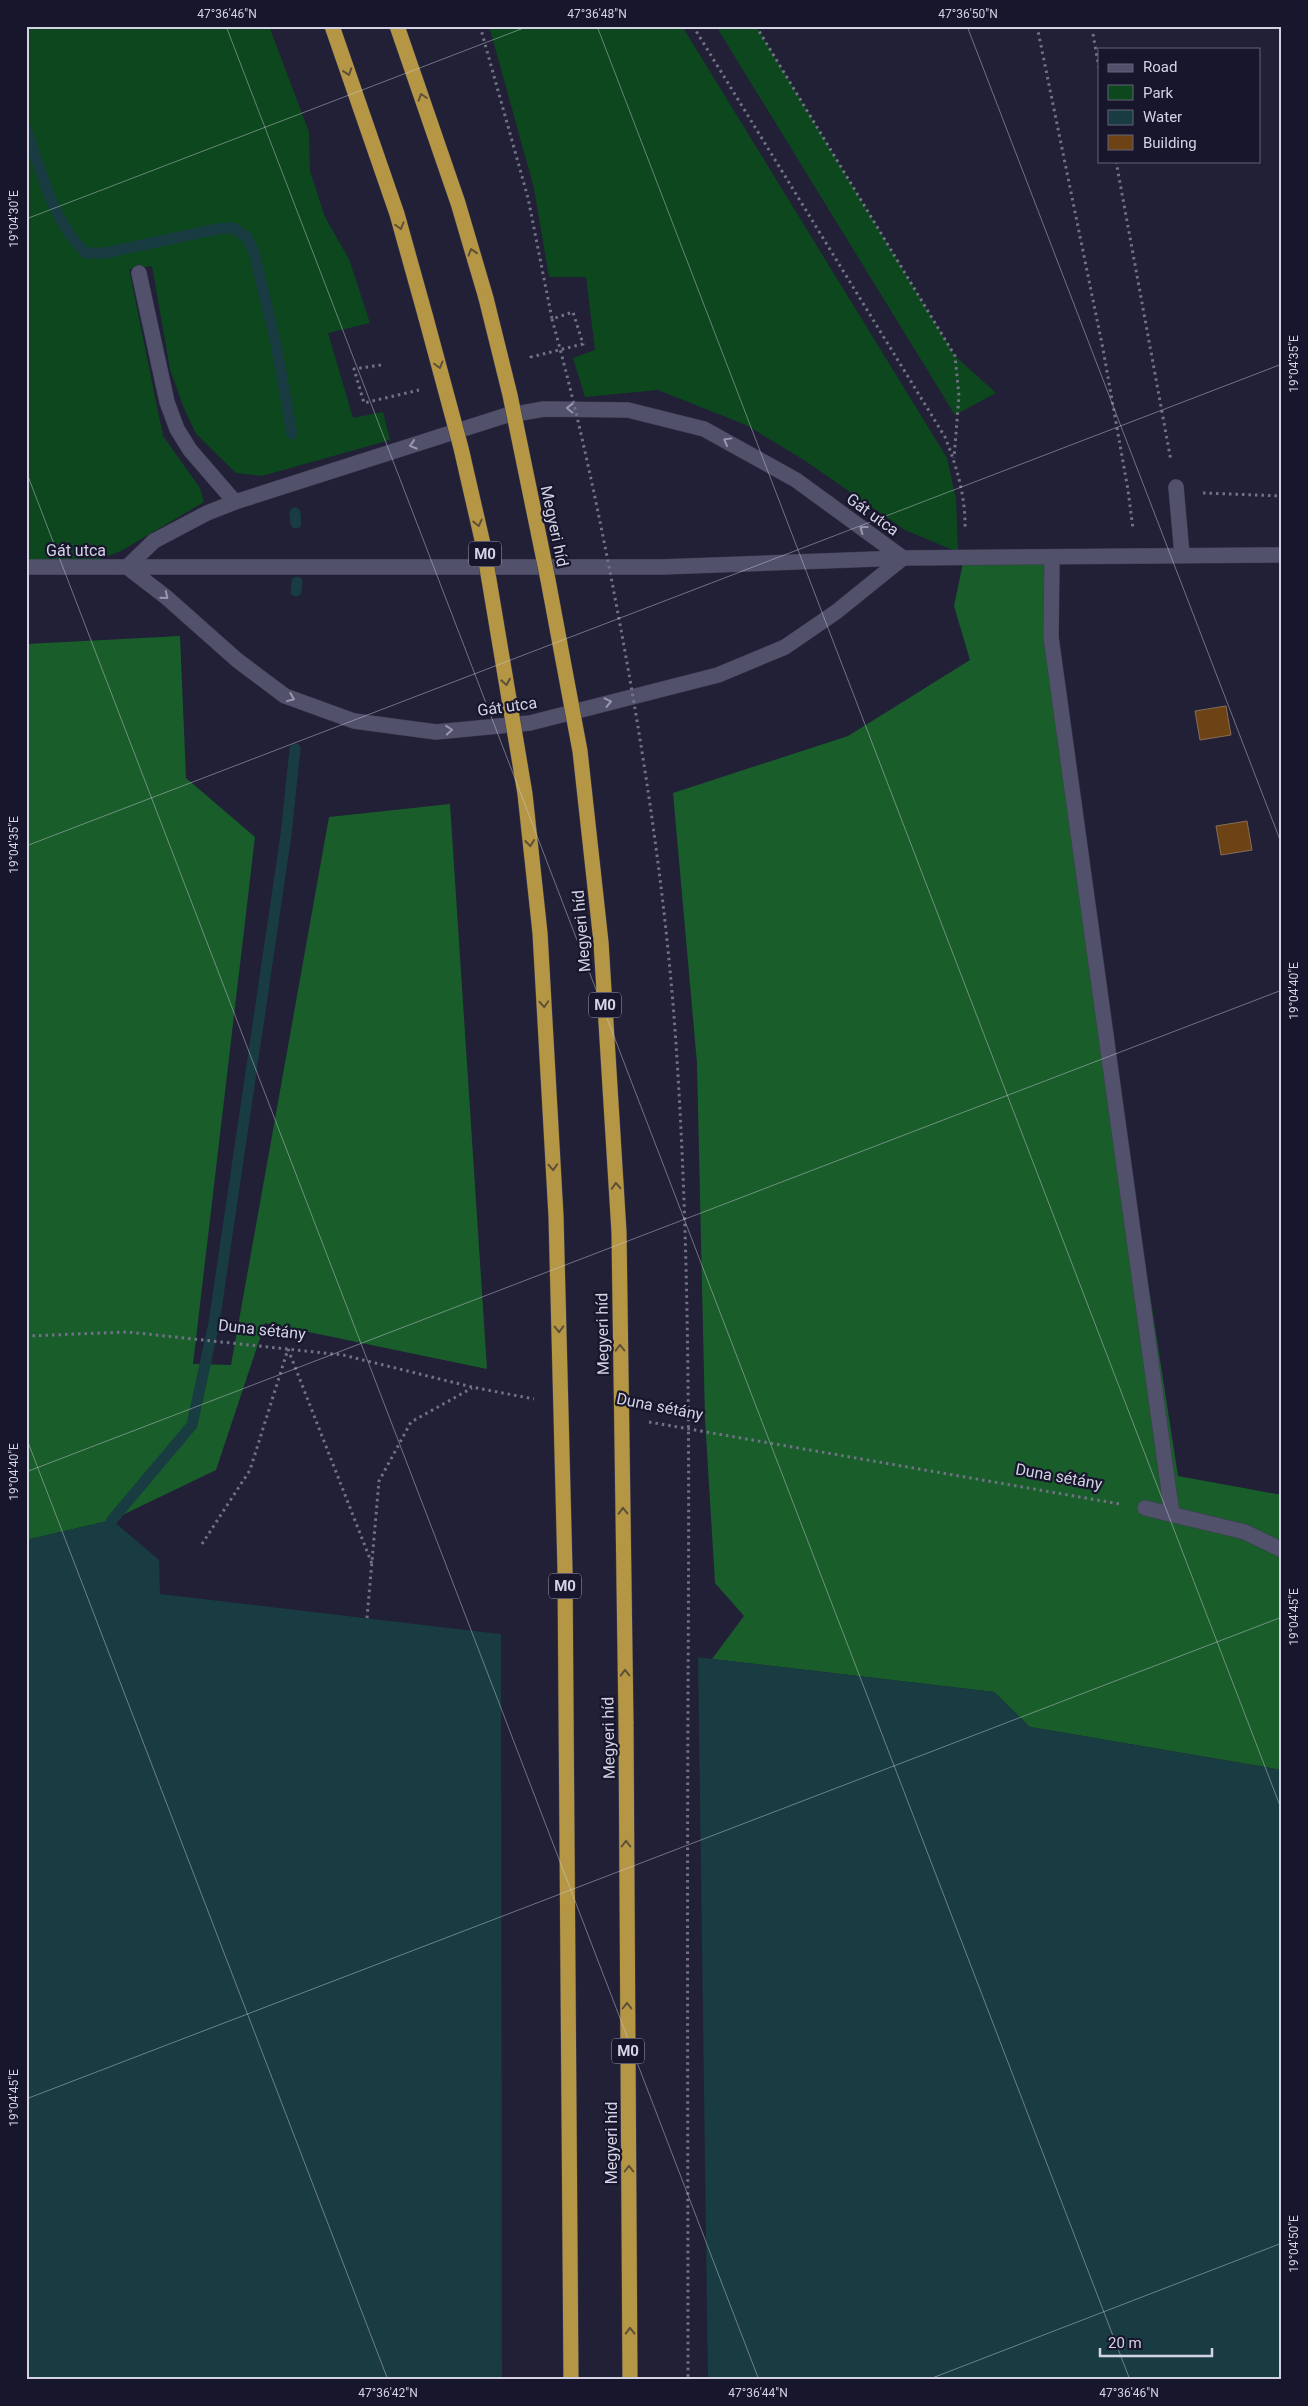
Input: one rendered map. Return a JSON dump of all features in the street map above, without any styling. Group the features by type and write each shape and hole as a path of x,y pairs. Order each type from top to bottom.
{"highway":[{"name":"M0","path":"332,26 397,214 461,448 483,544 525,794 540,933 556,1216 565,1570 572,2380"},
{"name":"Megyeri híd","path":"397,26 452,185 486,298 518,434 580,751 601,942 618,1232 626,1722 630,2380"}],"street":[{"path":"139,273 167,402 177,429 190,450 235,502"},
{"name":"Gát utca","path":"127,567 154,541 208,513 235,502 504,416 544,409 628,410 704,429 796,480 903,558 1282,555"},
{"path":"1176,487 1182,555"},
{"name":"Gát utca","path":"26,568 127,567 166,597 237,660 285,696 354,721 436,732 530,723 718,675 785,647 836,612 903,558"},
{"path":"127,567 660,567 903,558"},
{"path":"1052,558 1051,637 1172,1514"},
{"path":"1145,1508 1245,1532 1282,1550"}],"path":[{"path":"480,26 528,198 552,319 580,425 633,692 657,852 674,1024 682,1165 690,1515 688,2380"},
{"path":"693,26 934,418 954,458 964,505 964,558"},
{"path":"756,26 955,356 959,396 954,458"},
{"path":"1038,26 1102,349 1128,490 1136,555"},
{"path":"1093,34 1098,62"},
{"path":"1116,162 1176,487 1208,494 1282,496"},
{"path":"533,366 531,357 583,344 573,312 552,319"},
{"path":"381,364 354,369 364,403 424,388"},
{"name":"Duna sétány","path":"26,1336 128,1332 342,1354 472,1387 540,1400"},
{"path":"202,1544 250,1470 288,1349"},
{"path":"288,1349 372,1565"},
{"path":"367,1618 379,1481 411,1422 472,1387"},
{"name":"Duna sétány","path":"645,1421 1145,1508"}],"green space":[{"path":"26,26 269,26 309,132 310,171 325,217 349,259 370,323 328,333 353,418 383,412 390,440 262,476 236,473 196,434 183,406 170,369 152,266 129,269 163,436 200,488 204,502 121,551 100,559 26,559"},
{"path":"489,26 682,26 947,458 956,499 958,552 905,530 804,460 746,425 658,390 585,397 573,358 595,350 586,277 549,277 534,188"},
{"path":"716,26 756,26 955,356 996,393 955,415"},
{"path":"964,558 1052,558 1048,635 1178,1476 1282,1495 1282,1770 1030,1727 994,1692 712,1659 744,1616 715,1583 705,1419 697,1063 673,793 848,736 970,660 954,606"},
{"path":"180,636 186,778 255,837 193,1364 231,1365 329,817 450,804 487,1369 265,1323 216,1470 112,1520 26,1540 26,644"}],"water":[{"path":"112,1520 159,1560 160,1594 994,1692 1030,1727 1282,1770 1282,2380 26,2380 26,1540"}],"pier":[{"path":"501,1632 698,1655 708,2380 502,2380"}],"building":[{"path":"1226,706 1231,735 1200,740 1195,711"},
{"path":"1247,821 1252,850 1221,855 1216,826"}],"waterway":[{"path":"26,129 56,211 74,240 86,253 105,253 217,229 233,228 246,236 254,252 276,344 292,434"},
{"path":"295,513 296,523"},
{"path":"296,591 297,582"},
{"path":"106,1534 112,1520 192,1425 214,1323 286,835 295,749"}]}
